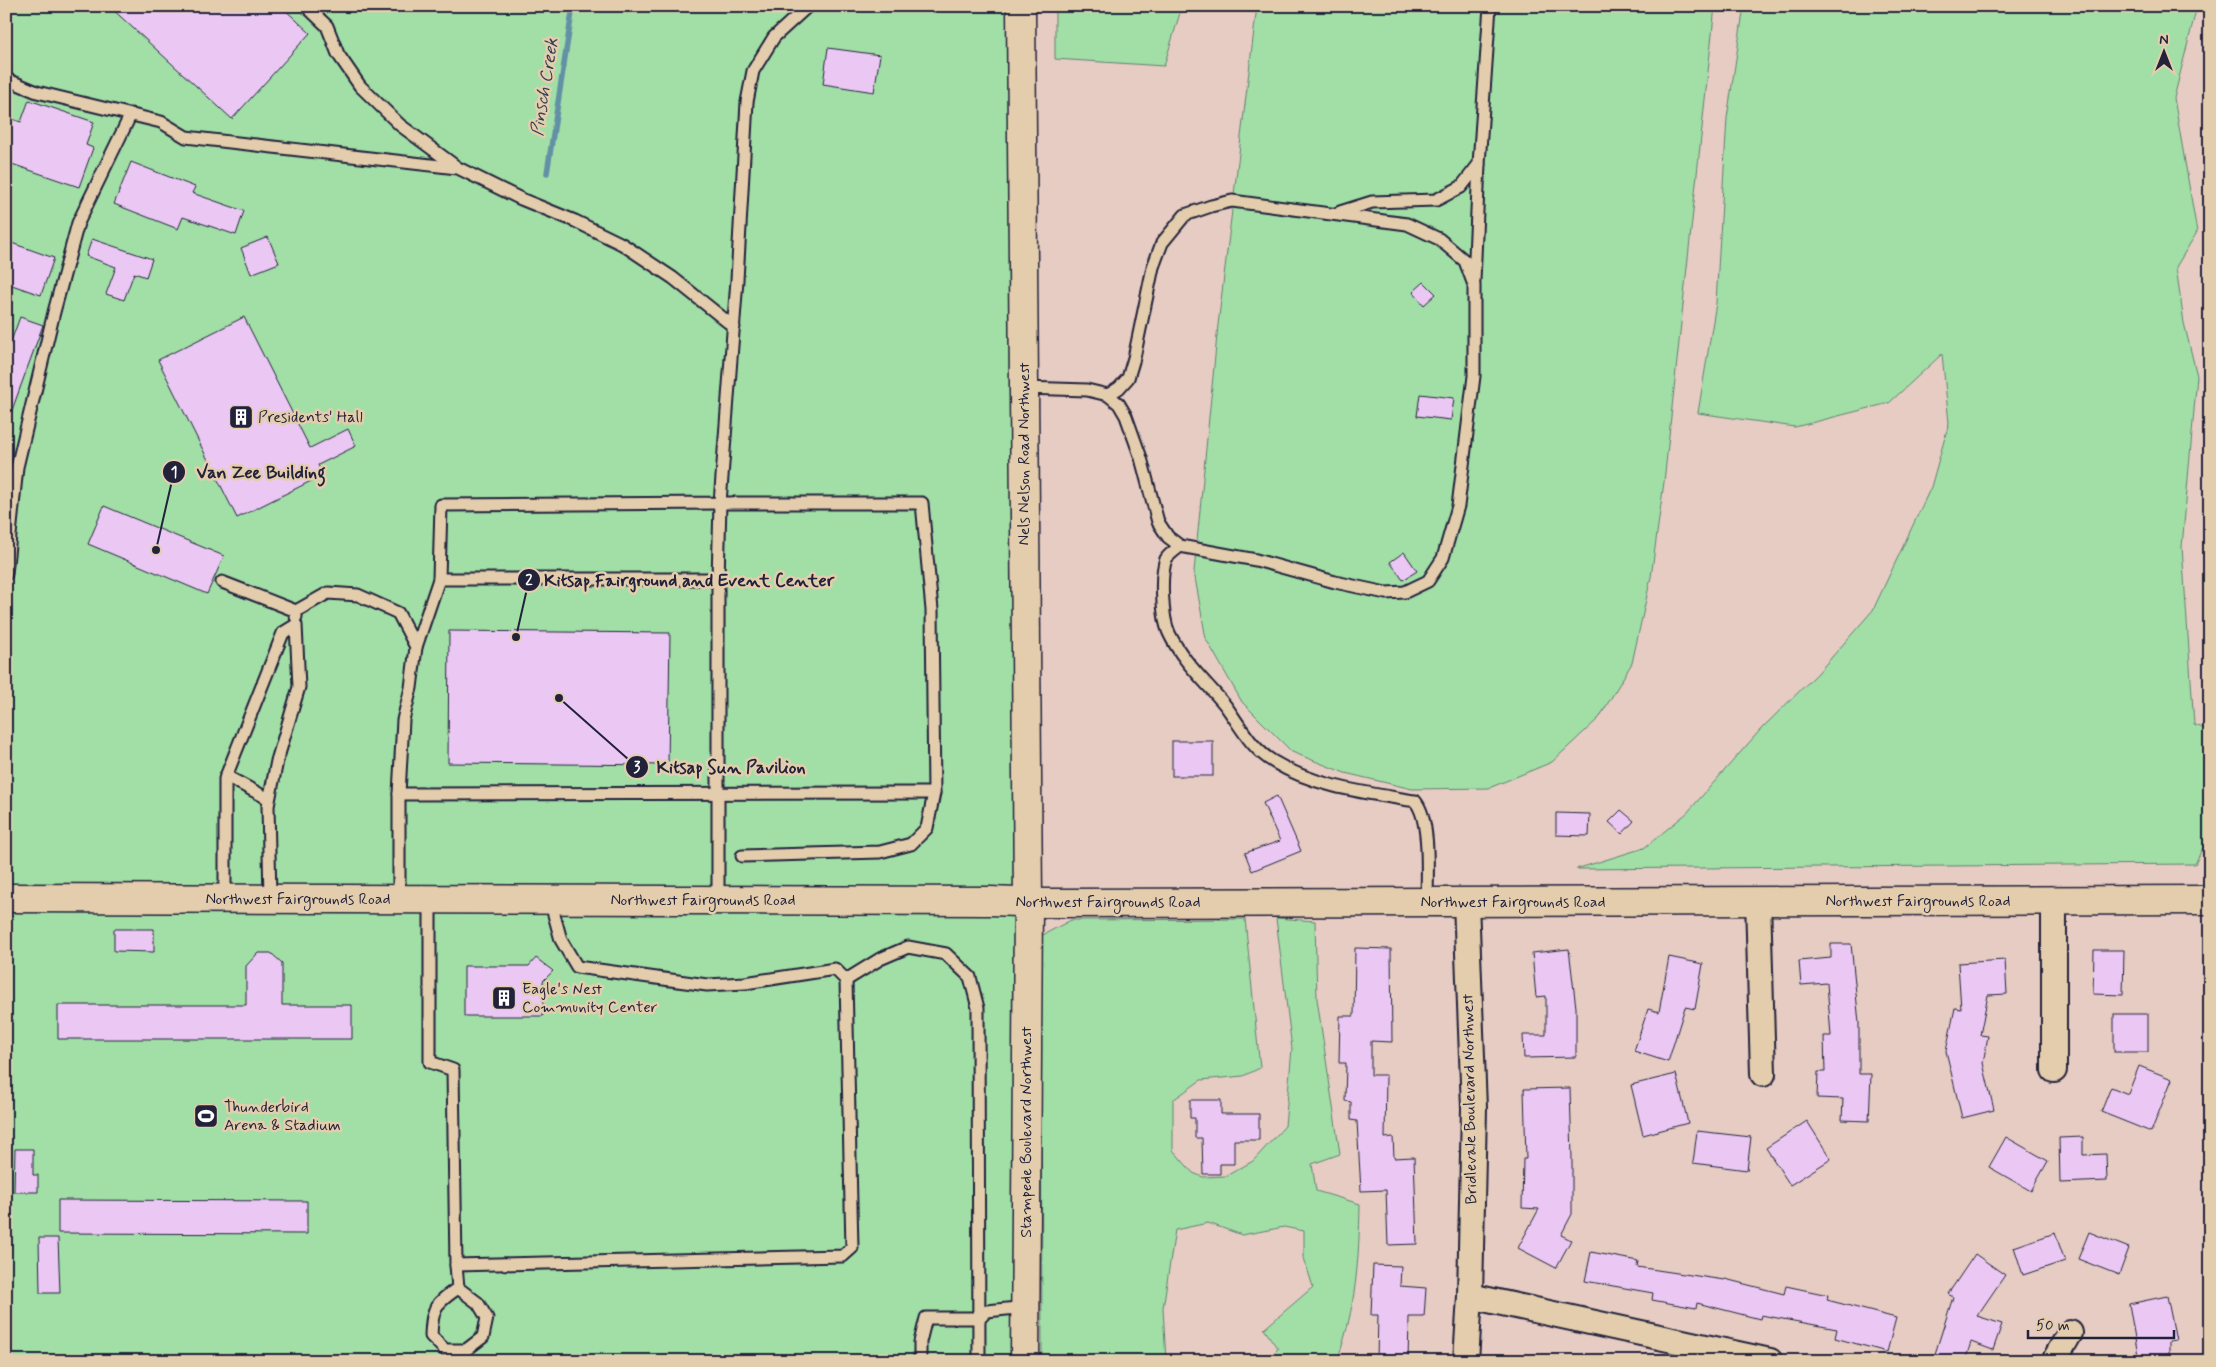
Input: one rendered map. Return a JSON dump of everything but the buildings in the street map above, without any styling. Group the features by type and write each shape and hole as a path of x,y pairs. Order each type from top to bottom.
{"main road":[{"name":"Nels Nelson Road Northwest","path":"1021,6 1028,902"},
{"name":"Northwest Fairgrounds Road","path":"6,898 1028,902 2210,900"},
{"name":"Stampede Boulevard Northwest","path":"1025,1361 1028,902"}],"street":[{"path":"1758,900 1763,1074"},
{"path":"2054,901 2054,1070"},
{"name":"Bridlevale Boulevard Northwest","path":"1466,902 1474,1108 1470,1296 1466,1361"},
{"path":"1470,1296 1770,1361"},
{"path":"2054,1361 2070,1333"}],"lane":[{"path":"306,6 327,26 338,54 360,86 400,125 458,168 521,199 575,221 622,244 673,278 734,326"},
{"path":"718,900 718,579 720,503 734,326 747,102 753,71 774,37 808,6"},
{"path":"1024,388 1087,390 1108,395 1118,404 1126,416 1141,458 1158,522 1168,537 1180,546 1256,560 1335,582 1386,593 1405,592 1428,581 1443,558 1458,506 1474,376 1474,285 1479,164 1490,6"},
{"path":"6,79 37,92 161,122 186,137 458,168"},
{"path":"6,574 18,467 68,258 78,223 130,114"},
{"path":"1336,214 1372,202 1436,200 1461,187 1479,164"},
{"path":"1108,395 1119,388 1128,378 1153,267 1162,243 1185,215 1211,206 1232,201 1407,224 1439,240 1465,261 1474,285"},
{"path":"400,899 399,794 404,720 411,688 416,647 439,579 441,506 922,503 932,610 934,793 927,828 911,844 880,852 742,856"},
{"path":"1180,546 1167,557 1162,576 1162,595 1169,632 1185,658 1225,706 1254,747 1273,762 1324,783 1415,801 1422,808 1425,824 1426,902"},
{"path":"439,579 718,579"},
{"path":"222,582 296,611"},
{"path":"296,611 328,593 358,595 398,613 416,647"},
{"path":"270,898 269,799 277,761 299,687 296,611"},
{"path":"225,898 226,776 283,632 296,625"},
{"path":"226,776 269,799"},
{"path":"399,794 934,793"},
{"path":"430,900 430,1062 453,1070 458,1288 478,1303 487,1318 482,1336 466,1350 445,1350 431,1336 431,1314 440,1300 458,1288"},
{"path":"456,1265 843,1256 852,1248 846,980 835,969 745,983 707,985 577,967 561,940 550,900"},
{"path":"846,980 880,959 908,947 946,954 970,977 978,1008 980,1361"},
{"path":"920,1361 920,1342 926,1318 980,1318 987,1311 1026,1307"}],"green space":[{"path":"6,6 1021,6 1025,1361 6,1361"},
{"path":"1055,6 1182,6 1164,66 1055,59"},
{"path":"1257,6 1715,6 1664,482 1651,577 1632,663 1599,718 1552,762 1489,788 1412,789 1345,773 1292,752 1242,702 1206,639 1194,572 1218,325"},
{"path":"1744,6 2197,6 2174,98 2197,232 2176,267 2184,323 2197,376 2182,547 2194,725 2210,730 2210,833 2195,864 1576,869 1644,848 1687,813 1762,728 1818,673 1873,610 1931,487 1949,423 1942,354 1889,403 1795,427 1698,413 1716,303 1727,118"},
{"path":"1276,918 1315,921 1317,999 1340,1154 1312,1164 1316,1191 1360,1204 1359,1245 1355,1284 1348,1322 1337,1361 1265,1361 1278,1349 1264,1329 1313,1287 1304,1258 1304,1231 1284,1227 1242,1235 1208,1223 1175,1230 1163,1308 1166,1361 1042,1361 1041,936 1071,920 1245,919 1260,1068 1243,1076 1201,1080 1173,1100 1173,1150 1193,1173 1203,1177 1226,1176 1253,1161 1285,1126 1292,1049"}],"waterway":[{"name":"Pinsch Creek","path":"547,173 573,6"}],"place":[{"name":"Presidents' Hall","path":"241,417"},
{"name":"Van Zee Building","path":"156,550"},
{"name":"Kitsap Fairground and Event Center","path":"516,637"},
{"name":"Kitsap Sun Pavilion","path":"559,698"},
{"name":"Eagle's Nest Community Center","path":"504,998"},
{"name":"Thunderbird Arena & Stadium","path":"206,1116"}]}
